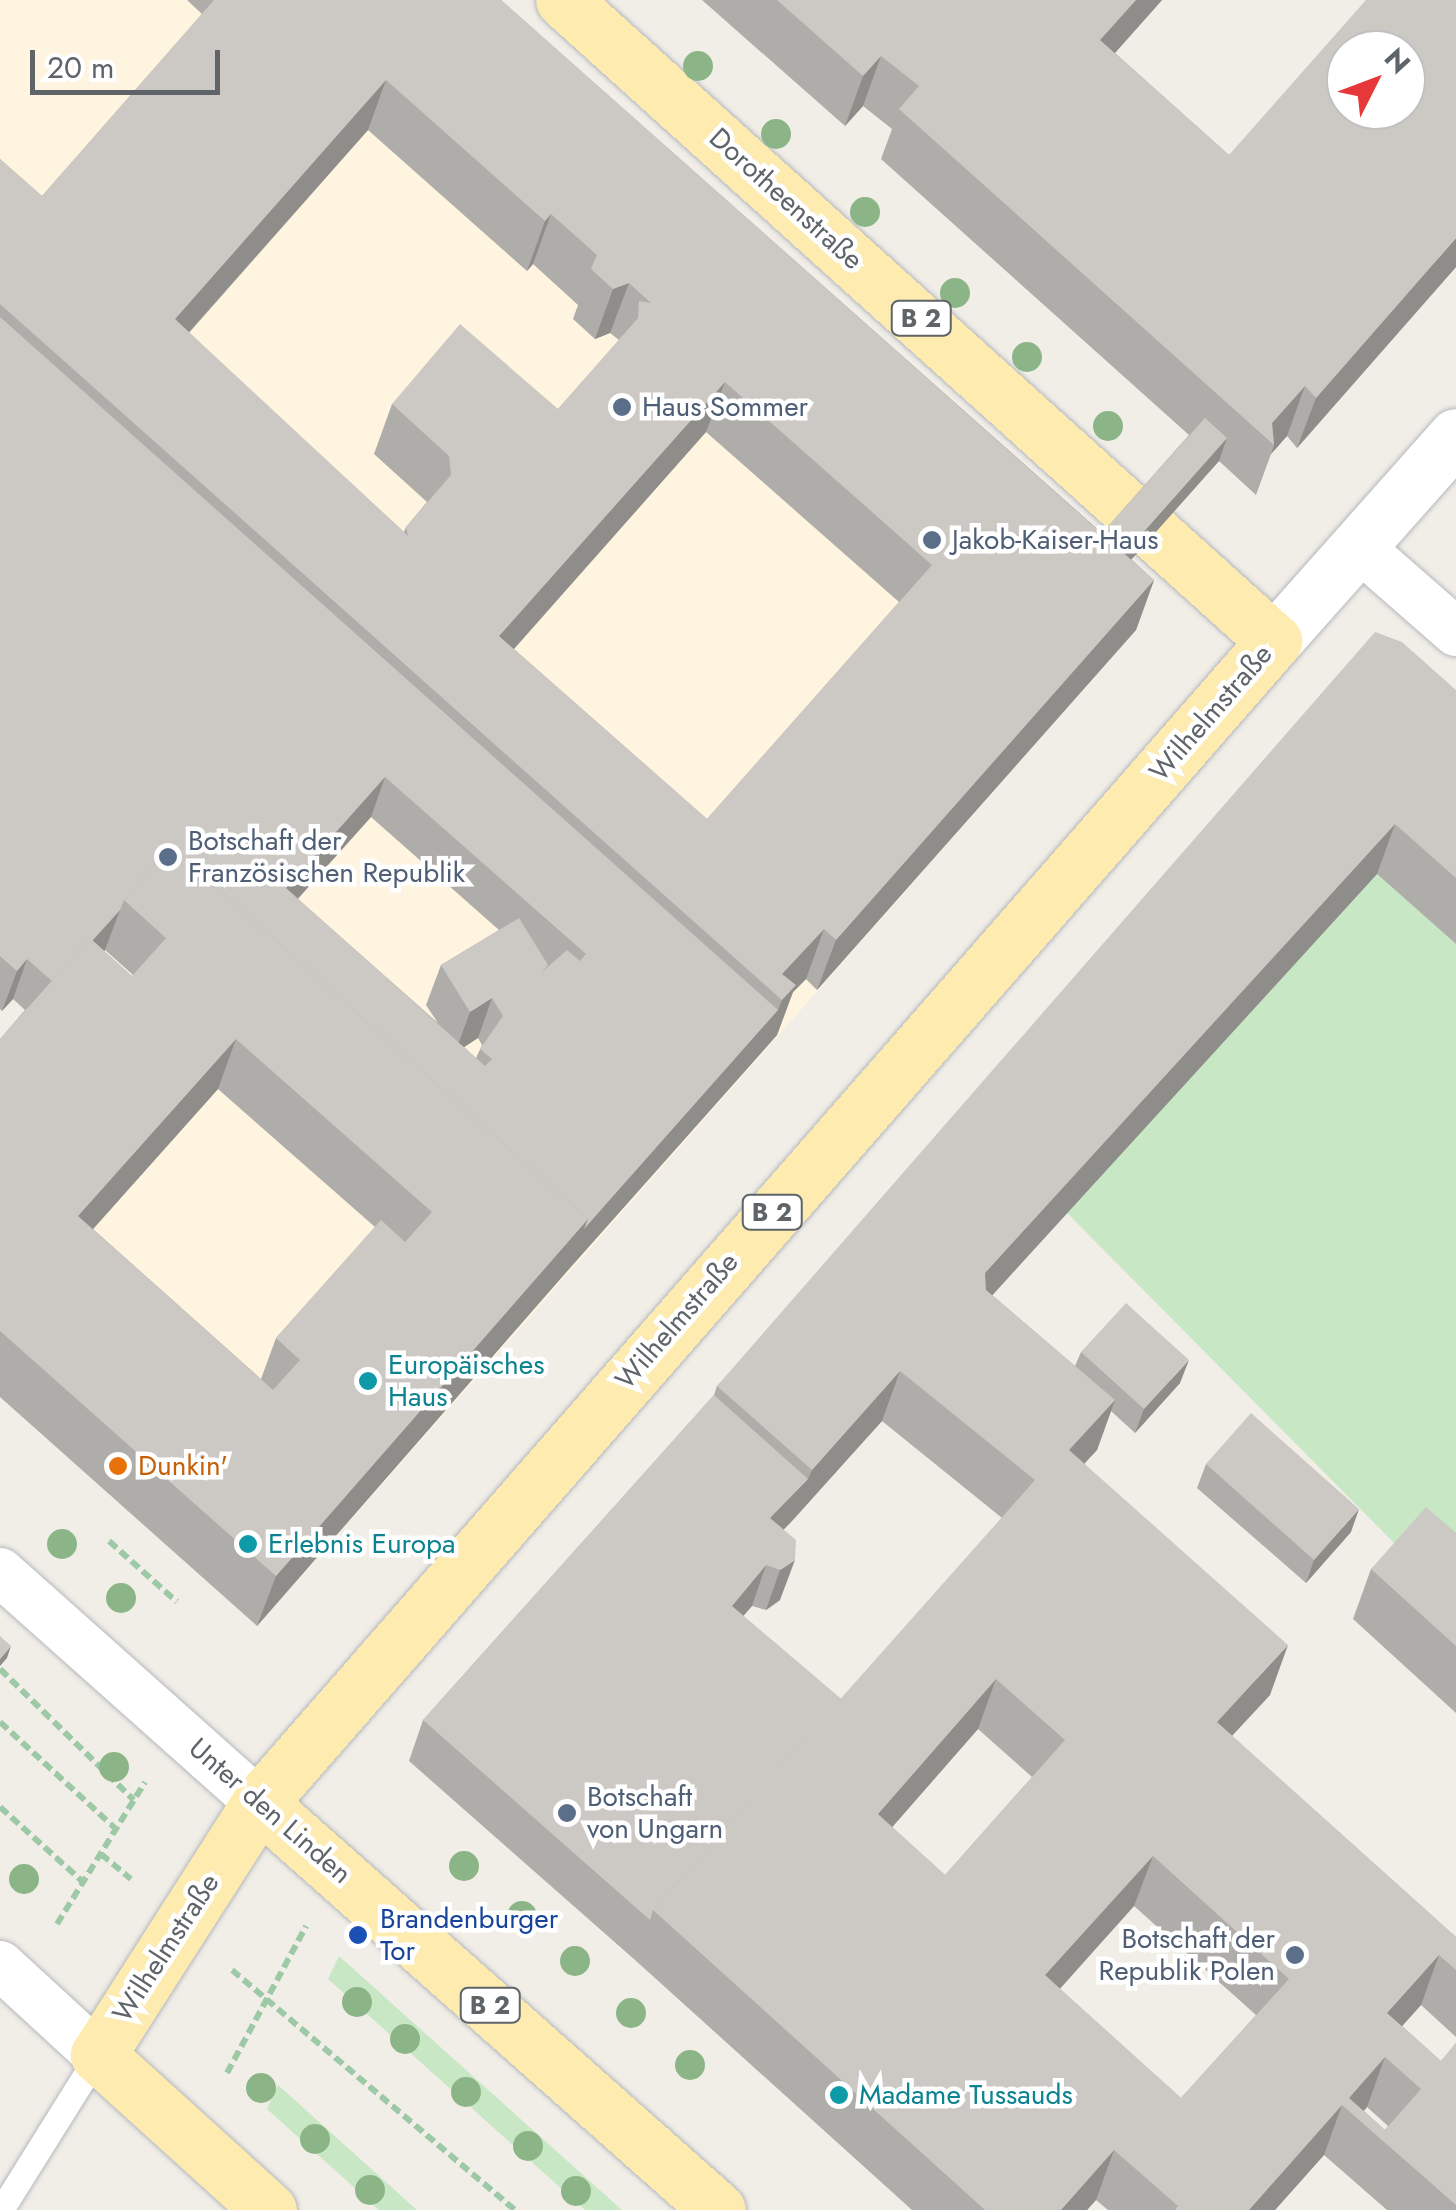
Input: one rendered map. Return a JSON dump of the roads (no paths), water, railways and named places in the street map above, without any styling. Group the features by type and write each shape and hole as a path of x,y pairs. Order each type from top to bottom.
{"main road":[{"name":"Dorotheenstraße","path":"563,0 1274,641"},
{"name":"Wilhelmstraße","path":"98,2054 260,1803 1274,641"},
{"name":"Unter den Linden","path":"260,1803 718,2210"},
{"path":"98,2054 269,2210"}],"street":[{"name":"Wilhelmstraße","path":"1274,641 1456,436"},
{"path":"1359,548 1456,632"},
{"name":"Unter den Linden","path":"0,1572 260,1803"},
{"path":"0,1965 98,2054"}],"lane":[{"name":"Wilhelmstraße","path":"1,2210 98,2054"}],"place":[{"name":"Haus Sommer","path":"622,407"},
{"name":"Jakob-Kaiser-Haus","path":"932,540"},
{"name":"Botschaft der Französischen Republik","path":"168,857"},
{"name":"Europäisches Haus","path":"368,1381"},
{"name":"Dunkin'","path":"118,1466"},
{"name":"Erlebnis Europa","path":"248,1544"},
{"name":"Botschaft von Ungarn","path":"567,1813"},
{"name":"Brandenburger Tor","path":"358,1935"},
{"name":"Botschaft der Republik Polen","path":"1295,1955"},
{"name":"Madame Tussauds","path":"839,2095"}]}
